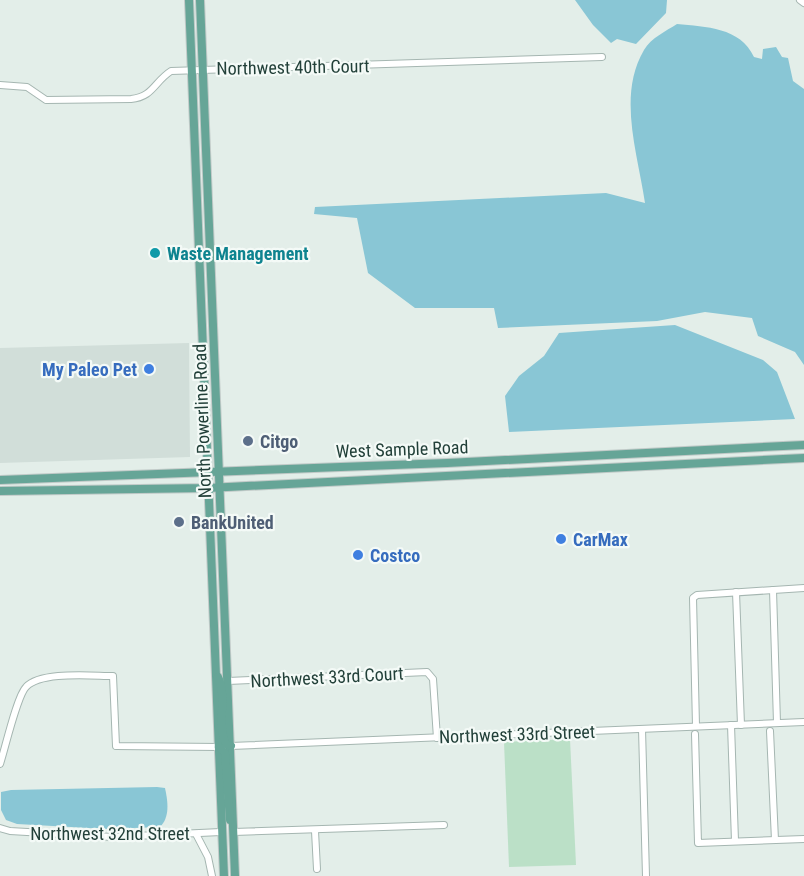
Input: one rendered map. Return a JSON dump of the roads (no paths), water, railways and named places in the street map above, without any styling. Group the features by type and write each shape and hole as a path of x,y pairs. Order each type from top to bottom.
{"main road":[{"name":"North Powerline Road","path":"189,0 224,876"},
{"name":"North Powerline Road","path":"200,0 235,876"},
{"path":"208,200 197,215 209,229"},
{"path":"202,335 214,349"},
{"name":"West Sample Road","path":"0,480 503,461 804,445"},
{"name":"West Sample Road","path":"0,491 208,488 804,458"},
{"path":"63,490 79,476"},
{"path":"78,490 96,476"},
{"path":"213,605 225,620"},
{"path":"215,675 219,678 222,688 223,735 226,744 231,746"},
{"path":"219,747 225,753 228,810 234,828"}],"street":[{"path":"800,0 804,3"},
{"name":"Northwest 40th Court","path":"0,85 27,87 46,100 143,98 152,93 163,76 171,70 356,67 602,57"},
{"path":"696,726 693,598 697,595 804,588"},
{"path":"773,590 777,723"},
{"path":"736,592 741,725"},
{"name":"Northwest 33rd Court","path":"228,681 427,672 433,679 437,738"},
{"path":"0,764 24,688 36,680 113,676 116,746 219,747"},
{"name":"Northwest 33rd Street","path":"231,746 804,722"},
{"path":"731,725 735,841"},
{"path":"642,729 646,876"},
{"path":"770,731 775,840"},
{"path":"695,734 698,843 804,839"},
{"path":"234,828 315,831 444,825"},
{"name":"Northwest 32nd Street","path":"0,828 10,831 113,837 222,832"},
{"path":"315,831 317,869"},
{"path":"196,834 208,856 212,876"}],"water":[{"path":"575,0 667,0 666,13 636,44 617,39 611,43 593,25"},
{"path":"677,24 721,30 731,34 748,47 754,57 762,59 763,49 776,47 782,57 788,58 793,81 804,89 804,365 795,352 758,336 752,318 705,312 657,321 498,328 494,308 415,308 368,273 357,218 314,214 315,207 606,193 645,203 634,145 632,86 636,68 644,50 659,35"},
{"path":"675,325 763,360 777,372 795,419 509,432 505,396 519,376 544,356 559,333"},
{"path":"165,788 167,804 167,814 160,827 107,829 17,824 6,820 1,810 1,792 11,790"}],"place":[{"name":"Waste Management","path":"155,253"},
{"name":"My Paleo Pet","path":"149,369"},
{"name":"Citgo","path":"248,441"},
{"name":"BankUnited","path":"179,522"},
{"name":"CarMax","path":"561,539"},
{"name":"Costco","path":"358,555"}]}
